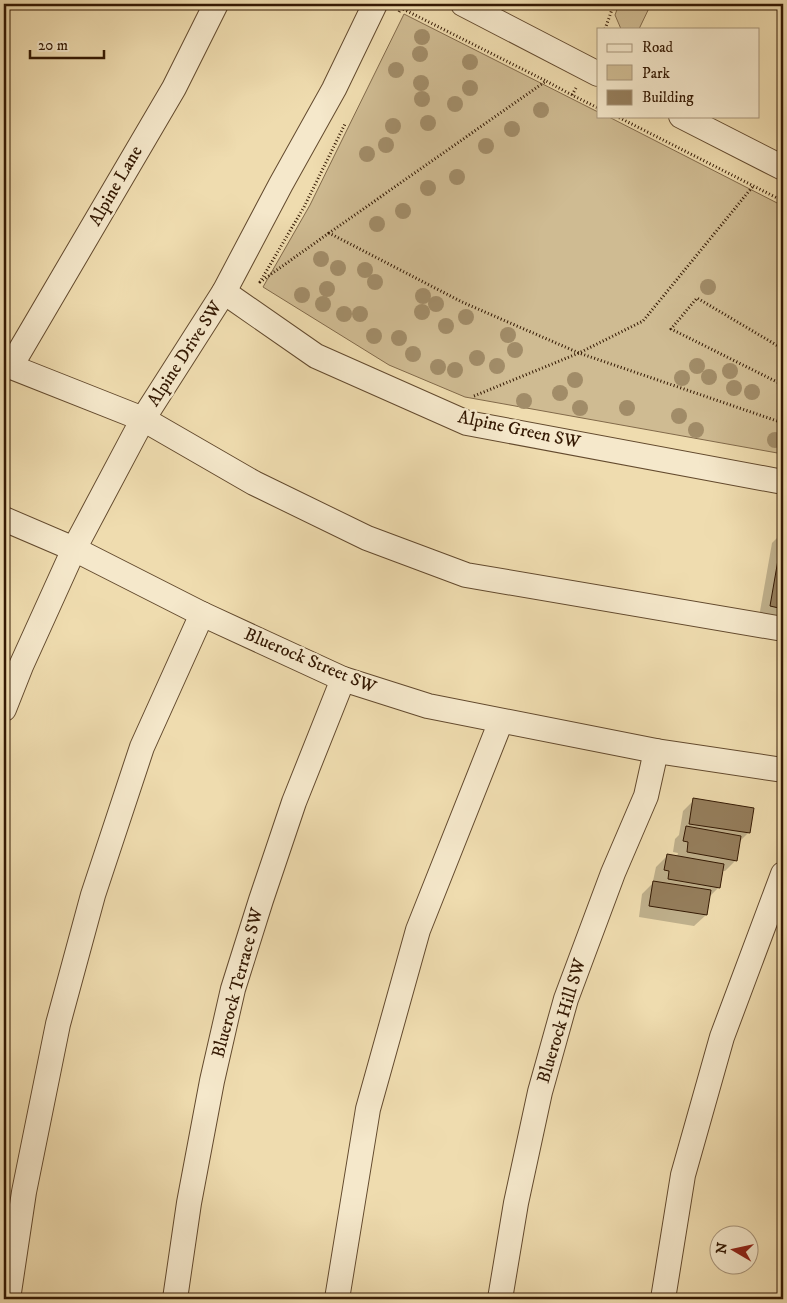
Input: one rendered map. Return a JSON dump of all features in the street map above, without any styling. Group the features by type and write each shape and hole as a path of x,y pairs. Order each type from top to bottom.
{"street":[{"name":"Alpine Lane","path":"8,365 174,88 216,4"},
{"name":"Alpine Drive SW","path":"4,709 21,666 74,549 143,419 224,292 334,89 375,4"},
{"path":"463,4 597,73"},
{"path":"684,118 783,168"},
{"name":"Alpine Green SW","path":"224,292 316,356 467,423 783,482"},
{"path":"8,365 143,419 254,483 367,538 466,576 783,629"},
{"name":"Bluerock Street SW","path":"4,519 74,549 202,614 343,679 428,706 656,751 783,770"},
{"path":"8,1299 24,1192 58,1024 93,895 142,747 202,614"},
{"name":"Bluerock Terrace SW","path":"175,1299 192,1184 212,1081 233,989 294,802 343,679"},
{"path":"337,1299 368,1109 418,930 501,721"},
{"name":"Bluerock Hill SW","path":"500,1299 516,1204 540,1092 566,999 613,873 646,796 656,751"},
{"path":"664,1299 684,1175 722,1036 783,874"}],"path":[{"path":"605,28 614,4"},
{"path":"397,17 401,8 572,95"},
{"path":"346,120 304,207 260,282 546,81"},
{"path":"620,118 783,201"},
{"path":"474,396 579,353 643,321 754,186"},
{"path":"330,233 462,302 579,353 783,423"},
{"path":"783,349 697,298 671,329 783,385"}],"green space":[{"path":"619,4 651,4 639,28 621,28 615,15"},
{"path":"404,14 597,111 597,118 611,118 783,206 783,454 465,397 389,365 263,287 310,205"}],"building":[{"path":"783,531 783,609 770,606"},
{"path":"693,798 754,808 750,833 689,824"},
{"path":"686,826 741,836 737,861 687,852 688,842 683,841"},
{"path":"667,854 724,864 720,888 668,879 669,871 664,870"},
{"path":"653,881 711,890 707,915 649,906"}]}
